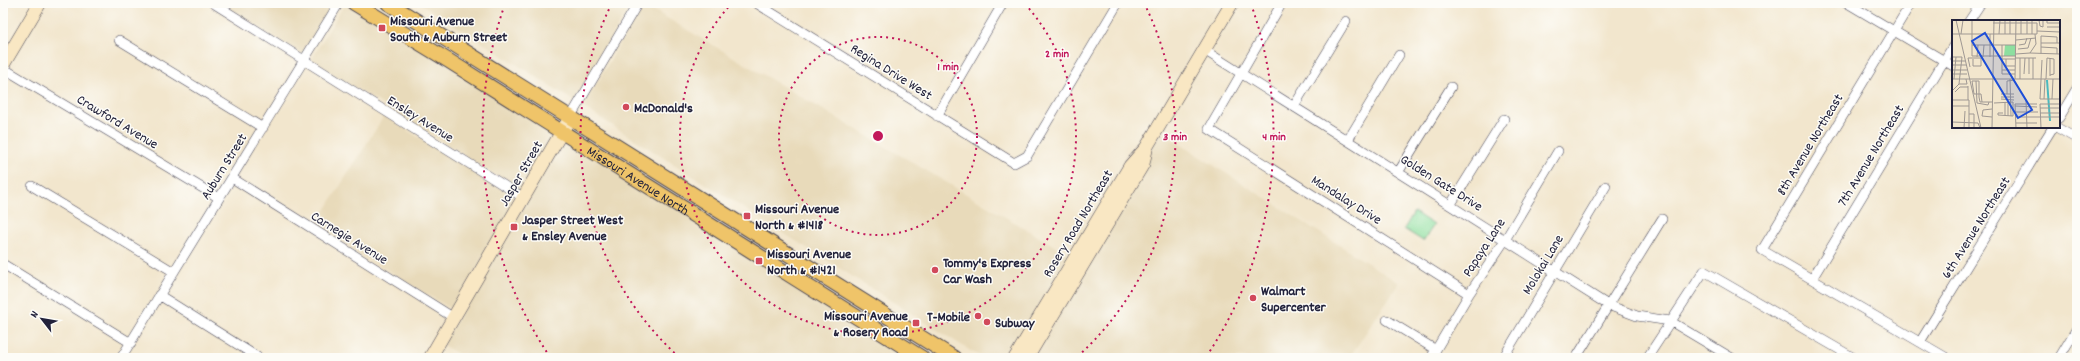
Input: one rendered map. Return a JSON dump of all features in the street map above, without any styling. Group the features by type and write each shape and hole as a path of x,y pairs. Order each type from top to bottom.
{"main road":[{"name":"Missouri Avenue North","path":"354,3 922,358"},
{"name":"Missouri Avenue North","path":"388,3 571,116 954,358"},
{"path":"706,222 737,233 775,255 793,257"},
{"path":"776,267 794,268 850,300 872,307"}],"street":[{"path":"3,66 40,3"},
{"name":"Ensley Avenue","path":"213,3 524,198"},
{"name":"Auburn Street","path":"121,358 339,3"},
{"name":"Jasper Street","path":"430,358 638,3"},
{"name":"Regina Drive West","path":"756,3 1014,163 1027,156 1118,3"},
{"path":"937,116 1003,3"},
{"name":"Rosery Road Northeast","path":"1015,358 1130,166 1146,148 1232,3"},
{"path":"1242,73 1282,3"},
{"path":"1847,3 1952,65"},
{"name":"8th Avenue Northeast","path":"1812,279 1762,250 1911,3"},
{"path":"1970,20 1980,3"},
{"path":"1294,106 1346,21"},
{"path":"119,40 263,128"},
{"name":"7th Avenue Northeast","path":"1812,279 1952,48"},
{"name":"Golden Gate Drive","path":"1204,50 1399,171 1505,240 1608,304 1637,316 1670,321"},
{"path":"1348,140 1399,55"},
{"name":"Crawford Avenue","path":"3,66 219,198"},
{"name":"Mandalay Drive","path":"1242,73 1209,129 1469,294"},
{"path":"1399,171 1451,87"},
{"path":"2060,116 2077,88"},
{"path":"1451,204 1504,119"},
{"name":"6th Avenue Northeast","path":"1920,342 2054,128"},
{"path":"2057,128 2077,139"},
{"name":"Rosery Road Northeast","path":"1027,358 1143,164 1146,148"},
{"name":"Papaya Lane","path":"1431,358 1469,294 1505,240 1558,151"},
{"name":"Carnegie Avenue","path":"232,178 454,318"},
{"path":"32,186 174,272"},
{"name":"Molokai Lane","path":"1503,358 1606,186"},
{"path":"1576,358 1662,219"},
{"path":"3,264 130,343"},
{"path":"1647,358 1670,321 1704,272 1854,358"},
{"path":"1812,279 1947,358"},
{"path":"159,295 259,358"},
{"path":"1387,320 1436,350"},
{"path":"1670,321 1732,358"},
{"path":"2059,358 2077,328"}],"shaded area":[{"path":"221,3 334,3 302,54"},
{"path":"345,3 447,64 555,133 522,191 311,60"},
{"path":"420,3 632,3 574,101"},
{"path":"643,4 1068,254 1108,193 1009,358 982,358 583,107"},
{"path":"384,116 518,199 453,310 315,226"},
{"path":"1161,132 1399,283 1349,358 1032,358"},
{"path":"563,138 914,358 465,358 443,345"}],"green space":[{"path":"1414,212 1434,225 1423,241 1404,229"}],"place":[{"name":"Missouri Avenue South & Auburn Street","path":"382,28"},
{"name":"McDonald's","path":"626,107"},
{"name":"Missouri Avenue North & #1418","path":"747,216"},
{"name":"Jasper Street West & Ensley Avenue","path":"514,227"},
{"name":"Missouri Avenue North & #1421","path":"759,261"},
{"name":"Tommy's Express Car Wash","path":"935,270"},
{"name":"Walmart Supercenter","path":"1253,298"},
{"name":"T-Mobile","path":"978,316"},
{"name":"Subway","path":"987,322"},
{"name":"Missouri Avenue & Rosery Road","path":"916,323"}]}
